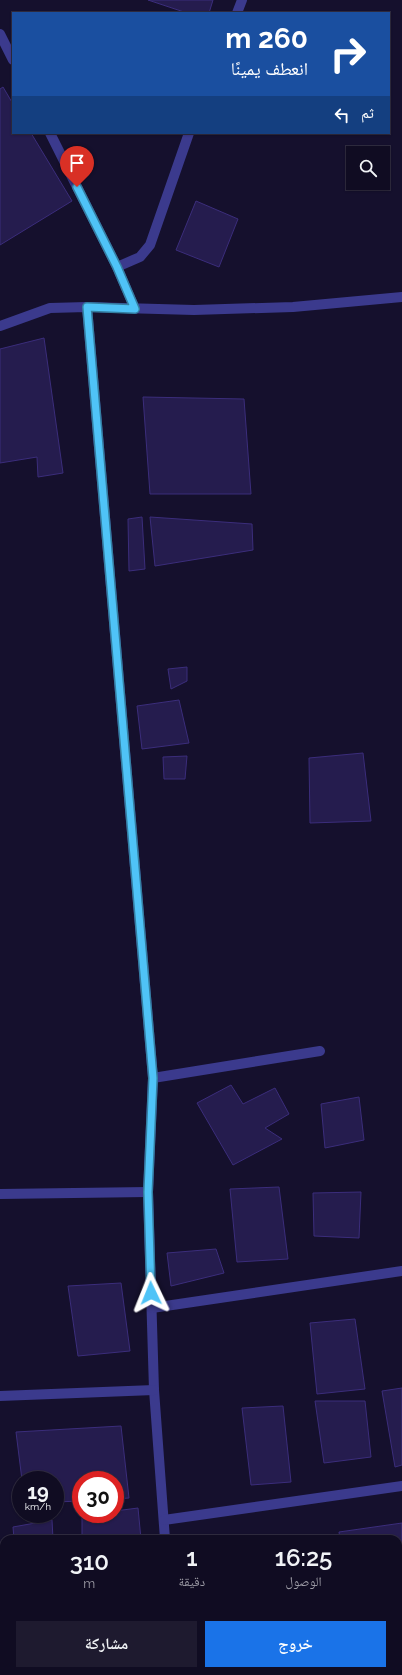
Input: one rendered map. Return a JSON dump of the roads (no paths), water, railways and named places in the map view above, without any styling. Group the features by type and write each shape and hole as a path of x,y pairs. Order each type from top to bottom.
{"street":[{"path":"237,12 242,0"},
{"path":"0,34 12,58"},
{"path":"50,134 117,267 135,309"},
{"path":"117,267 140,256 150,245 189,134"},
{"path":"0,326 50,308 87,307 194,310 293,306 402,297"},
{"path":"87,307 153,1078 148,1192 154,1390 165,1535"},
{"path":"153,1078 320,1051"},
{"path":"0,1194 148,1192"},
{"path":"152,1308 402,1271"},
{"path":"0,1396 154,1390"},
{"path":"164,1520 402,1486"}]}
